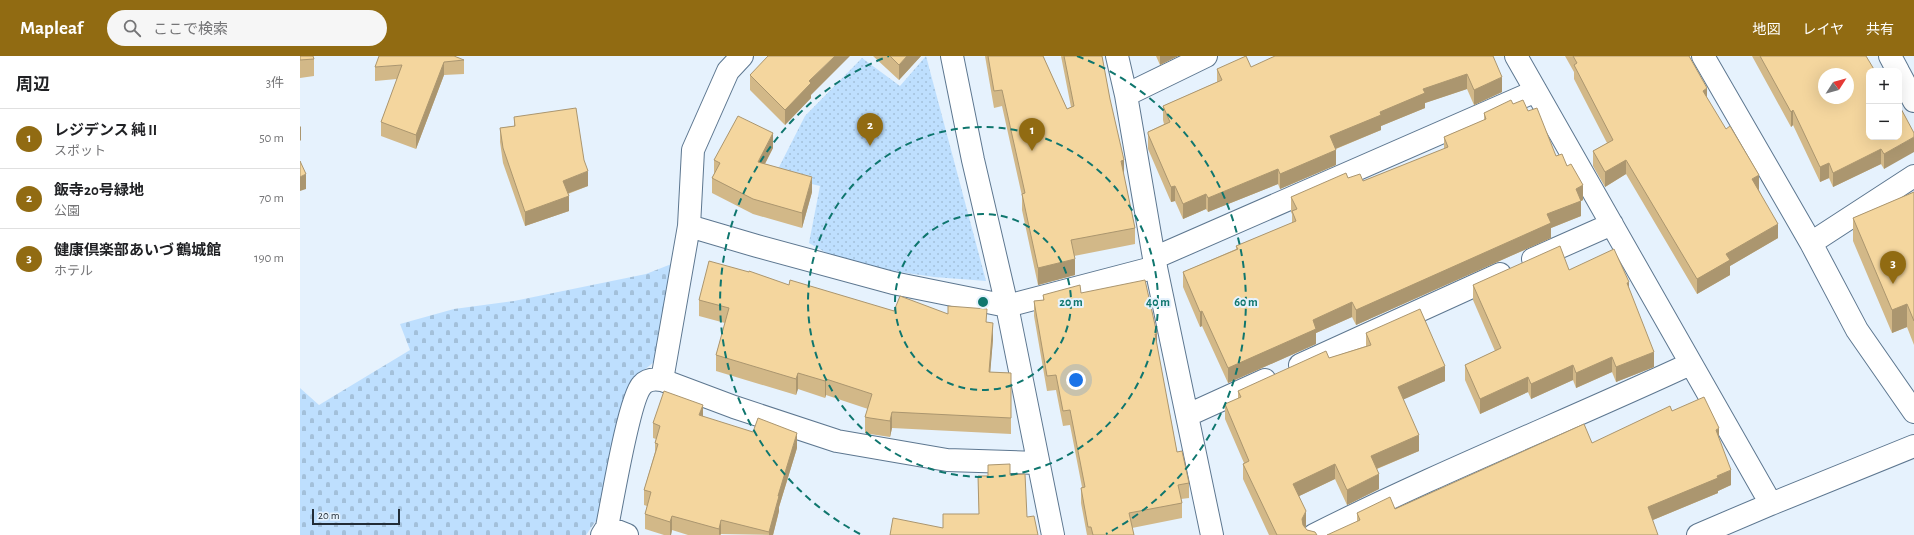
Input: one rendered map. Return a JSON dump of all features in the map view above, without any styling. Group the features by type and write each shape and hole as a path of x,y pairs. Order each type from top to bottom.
{"street":[{"path":"662,380 689,226 693,150 728,71 742,56"},
{"path":"952,56 973,160 1007,306 1053,535"},
{"path":"1117,56 1126,95 1155,262 1212,535"},
{"path":"1126,95 1206,56"},
{"path":"1516,56 1771,504"},
{"path":"1703,56 1811,243 1857,330 1914,412"},
{"path":"1890,56 1896,68"},
{"path":"1902,79 1914,101"},
{"path":"689,226 893,283 1007,306 1155,262 1536,91"},
{"path":"1811,243 1914,176"},
{"path":"1188,415 1612,224"},
{"path":"1314,535 1389,497 1614,399 1690,364"},
{"path":"627,535 604,531 631,412 641,386 652,380 662,380 734,407 837,441 948,460 1038,463"},
{"path":"1698,535 1914,446"}],"green space":[{"path":"926,56 986,281 934,277 879,269 832,256 809,243 820,186 775,175 805,116 862,58 900,86"},
{"path":"674,263 655,361 637,376 600,515 586,535 300,535 300,388 319,405 410,350 400,324 454,309 514,301 646,274"}],"building":[{"path":"300,56 313,56 314,59 300,60"},
{"path":"379,56 454,56 464,60 444,62 416,135 381,122 402,65 375,67"},
{"path":"768,56 835,56 809,81 811,83 785,110 750,75"},
{"path":"890,56 907,56 899,65"},
{"path":"988,56 1043,56 1067,109 1074,106 1064,56 1102,56 1124,160 1121,161 1135,228 1071,240 1075,259 1038,268 1022,194 1025,193 1002,90 994,91"},
{"path":"1246,56 1251,67 1275,56 1493,56 1502,77 1474,90 1467,74 1423,89 1425,93 1380,112 1381,115 1330,136 1336,150 1280,174 1278,169 1208,198 1206,194 1183,204 1175,186 1171,187 1148,132 1170,122 1163,106 1222,80 1217,69"},
{"path":"1573,56 1689,56 1707,88 1703,91 1726,129 1730,126 1759,175 1752,179 1778,224 1726,254 1730,260 1697,279 1626,160 1605,172 1593,151 1613,140 1574,65 1577,63"},
{"path":"1760,56 1866,56 1873,68 1866,68 1866,140 1902,140 1902,111 1914,133 1914,137 1884,154 1881,149 1833,173 1829,163 1820,167 1793,110 1791,112"},
{"path":"1511,100 1513,104 1523,100 1528,111 1537,108 1556,156 1562,154 1567,166 1571,164 1583,185 1576,189 1581,201 1547,214 1551,223 1356,310 1352,302 1313,320 1316,329 1228,368 1202,311 1200,312 1183,272 1238,249 1236,246 1296,221 1292,211 1297,209 1291,197 1346,173 1348,178 1360,174 1363,181 1448,147 1444,137 1486,119 1484,113"},
{"path":"576,108 584,160 588,171 563,181 569,196 525,212 503,148 500,128 515,126 514,117"},
{"path":"738,116 773,133 758,162 812,177 802,213 753,199 712,178 720,163 714,160"},
{"path":"300,161 306,174 300,177"},
{"path":"1914,192 1914,321 1907,304 1892,310 1853,218"},
{"path":"1560,246 1569,270 1614,249 1629,282 1627,283 1654,352 1616,367 1612,357 1576,373 1573,365 1531,384 1528,377 1480,399 1465,365 1501,348 1473,285"},
{"path":"709,261 749,271 789,285 790,280 894,311 900,296 948,314 948,306 987,309 986,322 993,323 989,372 1011,373 1011,418 892,412 890,421 865,417 872,394 826,379 825,381 798,373 796,379 716,355 729,308 699,300"},
{"path":"1145,280 1157,334 1155,334 1177,452 1182,451 1189,483 1178,485 1182,503 1129,513 1134,535 1093,535 1091,527 1088,527 1081,488 1085,487 1070,410 1063,411 1056,375 1047,376 1034,301 1044,300 1043,295 1080,285 1081,293"},
{"path":"1420,309 1445,366 1398,387 1419,435 1371,456 1379,474 1347,490 1335,464 1293,484 1306,511 1302,519 1303,525 1307,530 1315,532 1317,535 1277,535 1243,464 1249,461 1225,404 1241,397 1238,391 1326,351 1329,358 1371,345 1366,333"},
{"path":"664,391 703,405 699,415 753,432 758,418 797,433 769,532 721,520 719,529 672,516 670,522 645,514 651,492 644,490 658,444 655,443 660,426 653,423"},
{"path":"1704,397 1719,428 1716,430 1731,470 1717,476 1718,478 1648,507 1658,535 1327,535 1360,520 1357,513 1390,497 1395,509 1584,424 1592,443 1670,406 1672,411"},
{"path":"1010,464 1010,475 1025,474 1027,517 1034,516 1038,535 890,535 893,518 943,528 943,514 979,514 978,476 988,476 988,465"}],"place":[{"name":"飯寺20号緑地","path":"870,146"},
{"name":"レジデンス 純 II","path":"1032,151"},
{"name":"健康倶楽部あいづ 鶴城館","path":"1893,284"}]}
